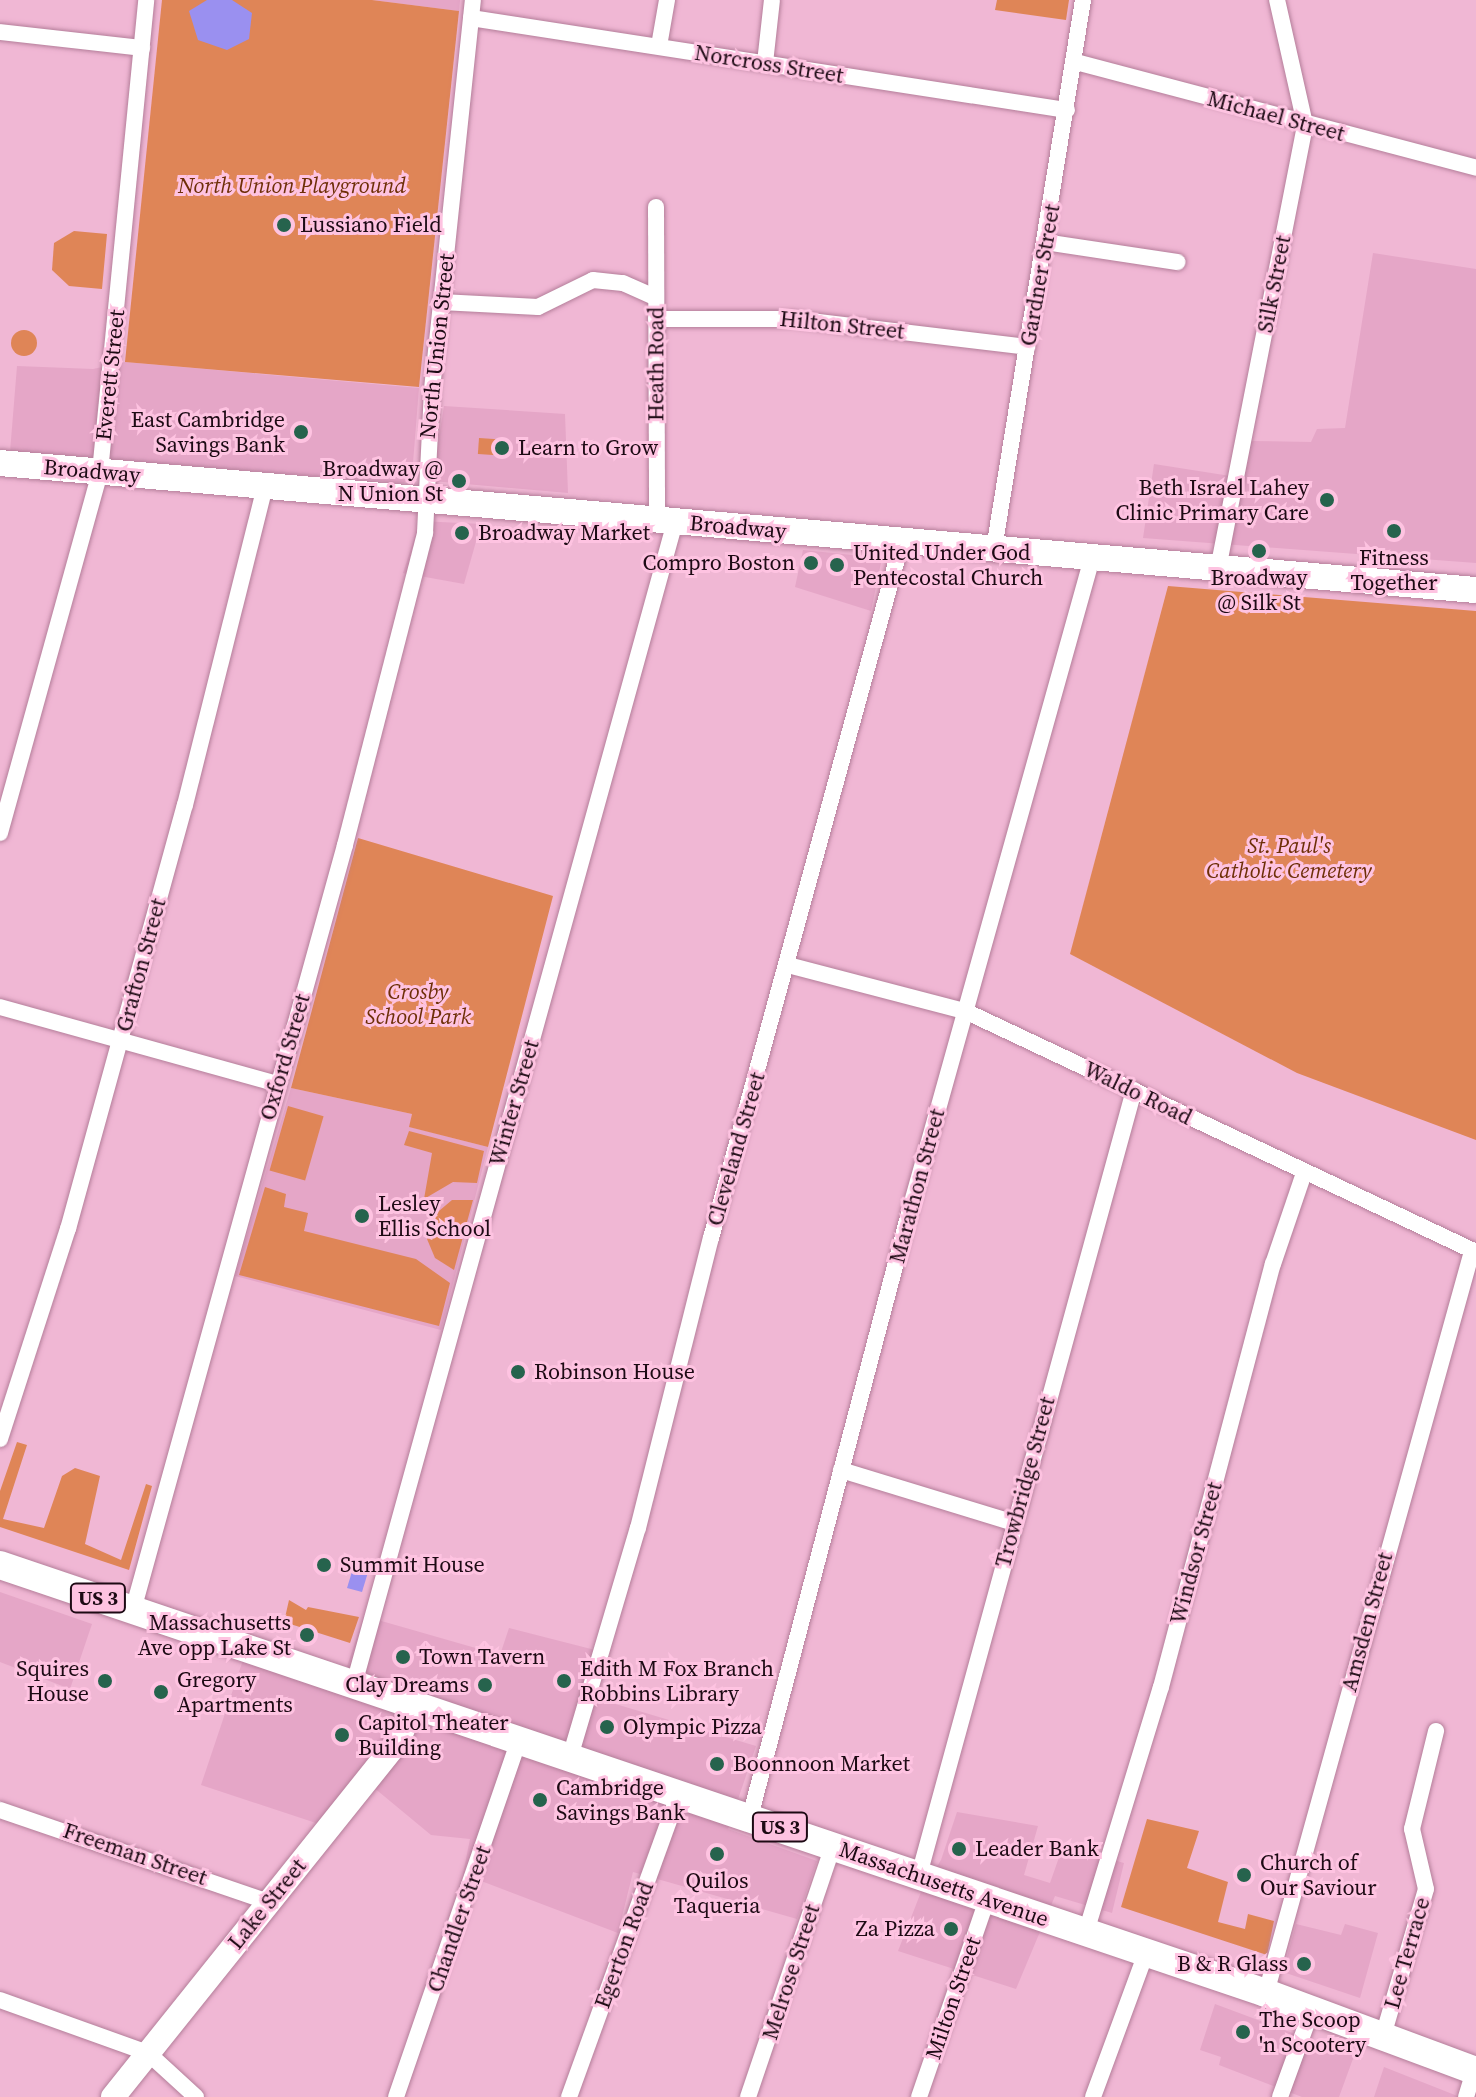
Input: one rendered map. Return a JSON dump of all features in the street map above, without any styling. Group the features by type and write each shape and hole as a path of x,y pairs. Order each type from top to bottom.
{"highway":[{"name":"Massachusetts Avenue","path":"0,1565 1266,1993 1475,2070"}],"main road":[{"name":"Broadway","path":"0,463 1476,590"},
{"name":"Lake Street","path":"113,2097 398,1741 413,1705"}],"street":[{"name":"Everett Street","path":"0,833 100,472 146,0"},
{"name":"North Union Street","path":"427,501 424,479 473,0"},
{"path":"659,46 667,0"},
{"path":"765,63 772,0"},
{"name":"Gardner Street","path":"994,549 1076,62 1083,0"},
{"name":"Silk Street","path":"1218,569 1305,124 1277,0"},
{"name":"Norcross Street","path":"471,18 1067,110"},
{"path":"0,32 142,48"},
{"name":"Michael Street","path":"1076,62 1476,168"},
{"name":"Heath Road","path":"656,207 656,319 666,521"},
{"path":"1045,242 1177,262"},
{"path":"441,302 538,307 593,280 623,283 656,298"},
{"name":"Hilton Street","path":"656,319 793,319 1027,347"},
{"name":"Grafton Street","path":"0,1439 27,1368 120,1041 265,486"},
{"name":"Oxford Street","path":"133,1610 394,652 425,533 427,501"},
{"name":"Winter Street","path":"354,1684 666,521"},
{"name":"Cleveland Street","path":"570,1757 638,1528 902,541"},
{"name":"Marathon Street","path":"750,1817 965,1011 1092,558"},
{"name":"Waldo Road","path":"788,965 965,1011 1474,1252"},
{"path":"0,1007 277,1084"},
{"name":"Trowbridge Street","path":"919,1875 1134,1090"},
{"name":"Windsor Street","path":"1086,1932 1161,1687 1273,1264 1304,1173"},
{"name":"Amsden Street","path":"1266,1993 1474,1252"},
{"path":"841,1470 1014,1523"},
{"name":"Lee Terrace","path":"1383,2036 1426,1889 1412,1829 1436,1731"},
{"name":"Chandler Street","path":"396,2097 519,1740"},
{"name":"Egerton Road","path":"569,2097 679,1793"},
{"name":"Freeman Street","path":"0,1810 268,1902"},
{"name":"Melrose Street","path":"748,2097 833,1846"},
{"name":"Milton Street","path":"919,2097 987,1900"},
{"path":"1093,2097 1146,1953"},
{"path":"0,2000 148,2053 196,2097"},
{"path":"1280,2097 1312,2009"},
{"path":"1466,2097 1475,2070"}],"shaded area":[{"path":"207,0 232,0 252,13 249,39 227,50 198,40 189,11"},
{"path":"372,0 460,0 459,11"},
{"path":"1373,253 1476,269 1476,563 1143,538 1154,464 1243,478 1251,441 1311,442 1317,429 1345,428"},
{"path":"125,362 419,388 412,475 404,483 10,452 17,366 93,369"},
{"name":"Learn to Grow","path":"444,406 565,414 568,493 432,481"},
{"path":"420,521 481,524 464,584 403,573"},
{"path":"803,550 882,558 871,611 795,587"},
{"name":"Lesley Ellis School","path":"291,1088 412,1114 410,1127 488,1147 441,1330 235,1276"},
{"path":"366,1561 369,1569 362,1592 347,1588 354,1565"},
{"path":"0,1592 92,1624 70,1689 0,1662"},
{"path":"364,1616 500,1655 509,1628 595,1650 582,1694 756,1746 728,1829 817,1861 797,1919 633,1872 618,1933 463,1874 470,1839 431,1835 361,1777 319,1824 201,1785 245,1654 340,1687"},
{"path":"957,1812 1038,1826 1024,1875 1050,1883 1063,1846 1124,1863 1112,1913 1055,1896 1016,1989 898,1951 921,1892 941,1860"},
{"path":"1296,1924 1341,1935 1345,1924 1378,1933 1360,1998 1283,1972"},
{"path":"1215,2004 1354,2056 1339,2097 1302,2097 1219,2065 1221,2057 1200,2050"},
{"path":"1384,2067 1460,2097 1374,2097"}],"green space":[{"name":"North Union Playground","path":"162,0 372,0 459,11 419,387 125,362"},
{"path":"997,0 1069,0 1066,20 995,10"},
{"path":"74,231 107,234 102,289 69,286 52,270 54,243"},
{"path":"24,330 33,334 37,343 33,352 24,356 15,352 11,343 15,334"},
{"path":"479,438 509,440 508,456 478,454"},
{"name":"St. Paul's Catholic Cemetery","path":"1168,586 1476,611 1476,1140 1297,1073 1070,954"},
{"name":"Crosby School Park","path":"358,838 553,896 488,1147 409,1127 412,1114 291,1088"},
{"path":"288,1106 324,1116 305,1181 270,1170"},
{"path":"409,1131 484,1151 477,1183 453,1182 424,1199 432,1153 404,1145"},
{"path":"265,1187 286,1194 284,1207 308,1213 304,1231 416,1259 450,1283 439,1326 239,1275"},
{"path":"452,1200 473,1200 454,1270 435,1258 427,1239 433,1216"},
{"path":"17,1442 27,1445 3,1519 44,1528 62,1476 75,1468 100,1476 85,1544 121,1560 146,1484 152,1486 129,1570 0,1527 0,1491"},
{"path":"289,1600 306,1610 308,1607 359,1617 350,1643 284,1622"},
{"path":"1147,1819 1199,1831 1187,1868 1228,1882 1218,1922 1245,1929 1248,1914 1274,1921 1267,1955 1121,1907"}],"place":[{"name":"Lussiano Field","path":"284,225"},
{"name":"East Cambridge Savings Bank","path":"301,432"},
{"name":"Learn to Grow","path":"502,448"},
{"name":"Broadway @ N Union St","path":"459,481"},
{"name":"Beth Israel Lahey Clinic Primary Care","path":"1327,500"},
{"name":"Fitness Together","path":"1394,531"},
{"name":"Broadway Market","path":"462,533"},
{"name":"Broadway @ Silk St","path":"1259,551"},
{"name":"Compro Boston","path":"811,563"},
{"name":"United Under God Pentecostal Church","path":"837,565"},
{"name":"Lesley Ellis School","path":"362,1216"},
{"name":"Robinson House","path":"518,1372"},
{"name":"Summit House","path":"324,1565"},
{"name":"Massachusetts Ave opp Lake St","path":"307,1635"},
{"name":"Town Tavern","path":"403,1657"},
{"name":"Squires House","path":"105,1681"},
{"name":"Edith M Fox Branch Robbins Library","path":"564,1681"},
{"name":"Clay Dreams","path":"485,1685"},
{"name":"Gregory Apartments","path":"161,1692"},
{"name":"Olympic Pizza","path":"607,1727"},
{"name":"Capitol Theater Building","path":"342,1735"},
{"name":"Boonnoon Market","path":"717,1764"},
{"name":"Cambridge Savings Bank","path":"540,1800"},
{"name":"Leader Bank","path":"959,1849"},
{"name":"Quilos Taqueria","path":"717,1854"},
{"name":"Church of Our Saviour","path":"1244,1875"},
{"name":"Za Pizza","path":"951,1929"},
{"name":"B & R Glass","path":"1304,1964"},
{"name":"The Scoop 'n Scootery","path":"1243,2032"}]}
